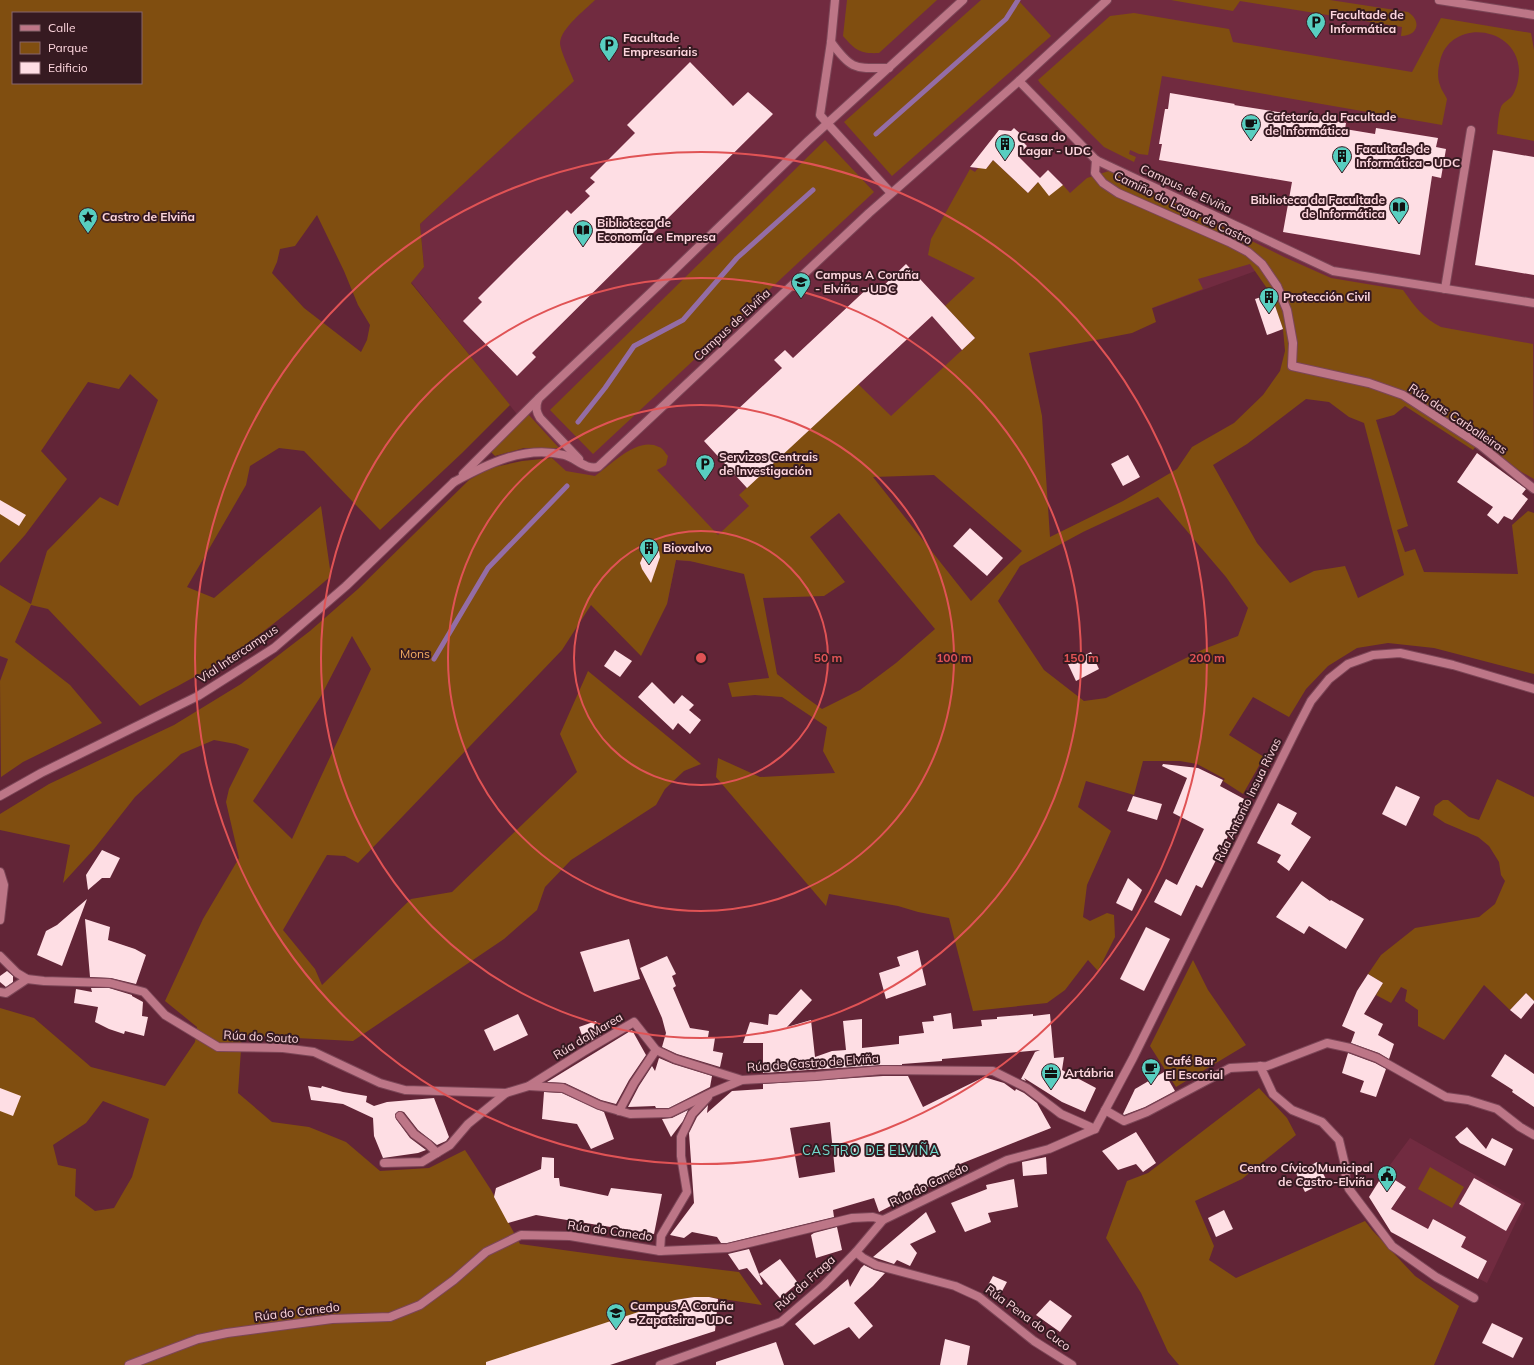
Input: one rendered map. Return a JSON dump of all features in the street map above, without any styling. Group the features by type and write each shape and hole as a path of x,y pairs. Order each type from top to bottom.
{"street":[{"path":"835,0 831,42 820,115 892,193"},
{"path":"454,482 538,399 827,123 963,0"},
{"name":"Campus de Elviña","path":"587,467 598,467 892,193 1019,81 1107,0"},
{"path":"1439,0 1534,15"},
{"path":"831,42 843,59 856,67 889,68"},
{"name":"Campus de Elviña","path":"1019,81 1096,160 1332,271 1534,303"},
{"path":"1445,290 1471,130"},
{"name":"Camiño do Lagar de Castro","path":"1096,160 1095,173 1103,183 1118,193 1229,242 1248,252 1262,264 1277,286 1288,310 1293,343 1292,366"},
{"name":"Rúa das Carballeiras","path":"1292,366 1369,383 1403,395 1480,445 1534,488"},
{"path":"538,399 536,413 587,467"},
{"path":"454,482 489,464 521,454 555,453 566,455 587,467"},
{"name":"Vial Intercampus","path":"0,796 41,773 198,696 274,648 346,586 454,482"},
{"name":"Rúa Antonio Insua Rivas","path":"1095,1129 1134,1058 1311,701 1329,679 1348,664 1373,656 1400,653 1453,665 1534,689"},
{"path":"0,872 4,885 0,920"},
{"path":"0,956 17,973 27,979 6,993 0,992"},
{"name":"Rúa do Souto","path":"27,979 110,983 144,992 165,1014 218,1047 283,1048 314,1052 380,1083 405,1090 506,1093 529,1086"},
{"name":"Rúa da Marea","path":"529,1086 634,1022 656,1050 675,1059 742,1080"},
{"path":"1105,1110 1124,1121 1147,1112 1230,1068 1267,1066 1327,1043 1350,1048 1377,1058 1446,1097 1468,1100 1497,1109 1520,1127 1534,1135"},
{"path":"619,1111 634,1083 656,1050"},
{"path":"1260,1066 1273,1094 1292,1110 1322,1122 1339,1140 1345,1165 1346,1181 1349,1189 1392,1246 1436,1277 1474,1298"},
{"name":"Rúa de Castro de Elviña","path":"529,1086 563,1088 599,1105 630,1114 670,1113 742,1080 816,1076 883,1070 993,1070 1027,1088 1061,1114 1095,1129"},
{"path":"384,1163 422,1162 450,1145 468,1124 506,1093"},
{"path":"660,1251 661,1236 687,1192 681,1156 681,1137 692,1114 711,1093"},
{"path":"400,1116 414,1134 437,1153"},
{"name":"Rúa do Canedo","path":"129,1365 198,1339 227,1333 332,1318 390,1317 420,1305 454,1280 486,1252 521,1235 570,1236 660,1251 728,1248 852,1218 872,1217 883,1220 1007,1160 1049,1150 1095,1129"},
{"name":"Rúa da Fraga","path":"660,1365 781,1322 824,1285 856,1252 883,1220"},
{"name":"Rúa Pena do Cuco","path":"856,1252 863,1258 876,1264 955,1286 980,1297 1034,1341 1072,1365"}],"shaded area":[{"name":"Campus A Coruña - Elviña - UDC","path":"566,0 1534,0 1534,493 1283,261 988,368 764,569 676,560 667,604 565,471 552,458 411,282 424,267 420,224 545,107"},
{"path":"1410,1138 1525,1203 1487,1283 1392,1232 1384,1221 1406,1187 1384,1173"}],"green space":[{"path":"0,0 595,0 569,25 561,37 560,46 574,81 420,224 424,267 411,283 510,405 462,453 380,530 304,451 279,448 250,466 246,485 187,587 214,598 321,506 331,576 246,645 197,676 140,706 48,609 31,605 15,642 70,685 102,723 23,762 1,777 0,681 8,659 0,656 0,585 31,604 47,551 100,497 118,506 158,400 130,374 119,389 88,382 41,451 67,479 25,535 0,563","holes":["317,215 344,271 358,305 370,325 367,340 361,352 304,308 272,273 277,262 280,249 295,246"]},
{"path":"847,0 937,0 879,53 867,53 855,48 843,36"},
{"path":"981,0 1018,0 1051,36 892,176 844,122"},
{"path":"1171,0 1330,0 1408,12 1415,20 1416,27 1411,34 1401,36 1402,27 1240,1 1233,11"},
{"path":"1134,13 1229,29 1233,42 1412,72 1441,18 1531,33 1534,50 1534,141 1497,134 1501,107 1512,96 1515,90 1519,70 1515,55 1507,44 1496,36 1482,32 1469,33 1456,38 1446,47 1438,70 1438,79 1441,89 1447,99 1442,125 1162,76 1148,155 1139,154 1130,150 1129,154 1136,157 1134,162 1104,147 1038,80 1110,16"},
{"path":"825,140 874,192 593,454 550,410"},
{"name":"Mons","path":"993,160 1028,193 1038,182 1063,185 1070,193 1087,178 1109,171 1284,257 1331,278 1403,290 1420,312 1429,320 1441,327 1533,344 1534,479 1520,471 1481,440 1473,450 1405,406 1394,415 1376,420 1408,526 1397,530 1405,552 1415,549 1424,572 1518,574 1512,525 1528,511 1534,513 1534,674 1434,648 1388,643 1357,648 1328,666 1306,689 1289,717 1253,697 1229,735 1264,757 1243,794 1223,781 1225,779 1197,764 1180,761 1143,761 1134,795 1086,781 1078,807 1111,831 1087,885 1083,917 1090,921 1107,913 1114,915 1115,937 1098,971 1088,960 1065,990 1047,1003 973,1011 949,918 918,912 898,906 829,894 826,906 716,777 718,758 760,777 835,773 823,751 827,727 782,697 755,695 732,697 728,683 769,678 744,574 690,561 676,560 667,604 641,656 591,605 562,650 358,863 345,856 327,855 283,930 315,969 322,985 411,899 452,892 577,772 560,734 588,671 701,764 684,771 665,789 656,805 571,860 545,887 537,910 504,939 353,1041 242,1035 238,1093 272,1122 309,1127 346,1142 380,1171 429,1168 465,1150 491,1190 520,1244 739,1272 762,1305 709,1297 694,1297 675,1300 501,1365 0,1365 0,1008 34,1018 91,1067 165,1086 195,1042 197,1027 165,1001 203,919 239,858 226,802 229,789 249,749 236,744 214,740 181,754 135,797 94,849 63,883 70,845 0,830 0,814 49,784 174,725 241,684 310,631 358,589 469,480 490,468 522,461 552,458 566,471 595,476 634,448 643,445 651,445 663,449 668,456 666,465 657,470 718,535 749,506 739,495 858,384 891,416 975,338 945,306 975,278 928,255 931,239 970,169 975,172 978,168 987,168","holes":["1250,264 1271,294 1283,329 1285,351 1280,371 1263,395 1234,423 1192,447 1177,469 1123,501 1050,537 1042,416 1029,353 1132,333 1156,322 1152,308 1203,289 1198,279","1306,399 1329,402 1349,417 1364,423 1404,575 1358,598 1345,566 1314,571 1290,583 1257,543 1213,465 1247,444","934,475 1022,551 971,601 873,477","1158,497 1226,577 1248,608 1238,636 1204,649 1106,698 1084,701 1044,670 998,601 1020,566 1083,532","839,513 935,629 896,663 860,690 822,709 777,674 763,598 824,596 845,582 810,537","352,636 371,669 292,839 253,801 321,696","103,1101 149,1119 132,1177 114,1208 95,1211 75,1196 76,1169 58,1165 53,1145 86,1123"]},
{"path":"528,414 559,448 524,448 495,456 491,452 492,449"},
{"path":"1497,779 1534,797 1534,1001 1526,993 1510,1010 1484,985 1444,1040 1418,1026 1418,1010 1405,1001 1407,990 1401,987 1391,1003 1376,995 1383,983 1368,974 1381,955 1415,928 1479,917 1495,904 1505,881 1501,875 1499,862 1489,846 1478,837 1445,823 1433,815 1435,806 1443,800 1448,800 1469,817 1479,820"},
{"path":"1193,960 1208,990 1246,1045 1176,1087 1150,1046"},
{"path":"1259,1088 1287,1118 1296,1135 1242,1179 1195,1201 1214,1246 1209,1260 1236,1278 1365,1221 1415,1276 1459,1306 1434,1365 1179,1365 1168,1352 1141,1293 1106,1238 1127,1181 1148,1173"},
{"path":"1430,1167 1464,1187 1452,1208 1418,1189"}],"building":[{"path":"690,62 733,106 748,92 773,114 532,353 536,357 517,376 463,321 482,302 478,298 514,262 567,210 571,214 590,196 585,191 595,182 590,178 635,133 627,125"},
{"name":"Facultade de Informática - UDC","path":"1170,93 1346,123 1345,129 1375,134 1376,128 1438,138 1436,147 1446,149 1441,178 1432,176 1420,255 1283,232 1292,182 1159,160 1162,144 1159,144 1165,109 1168,109"},
{"name":"Casa do Lagar - UDC","path":"1014,128 1027,140 1024,143 1027,146 1018,156 1040,178 1048,170 1063,185 1049,196 1038,182 1028,193 993,160 986,169 970,167 999,130 1011,131"},
{"path":"1493,150 1534,157 1534,275 1475,265"},
{"path":"906,264 975,338 962,350 932,316 747,488 704,441 782,368 774,360 785,350 793,358 871,285 877,292"},
{"name":"Protección Civil","path":"1271,294 1283,329 1267,335 1255,299"},
{"path":"1477,453 1526,489 1522,494 1528,499 1512,520 1504,516 1498,524 1487,515 1493,507 1457,482"},
{"path":"1128,455 1140,477 1123,486 1111,464"},
{"path":"0,500 26,515 19,526 0,514"},
{"path":"970,528 1003,558 987,576 953,546"},
{"name":"Biovalvo","path":"649,551 659,551 660,557 651,583 640,563 643,556"},
{"path":"615,650 632,661 620,677 604,666"},
{"path":"1091,652 1099,669 1076,681 1068,664"},
{"path":"652,682 674,704 682,695 694,705 689,710 701,720 690,734 678,723 673,730 638,697"},
{"path":"1163,764 1198,768 1223,780 1220,786 1246,800 1202,888 1196,885 1181,916 1154,902 1166,879 1177,885 1204,829 1173,813 1187,778 1162,766"},
{"path":"1396,786 1420,797 1406,826 1382,814"},
{"path":"1133,796 1162,804 1157,820 1127,811"},
{"path":"1278,803 1297,813 1291,824 1311,837 1289,871 1277,862 1281,855 1257,843"},
{"path":"102,850 120,858 110,878 102,878 88,890 86,875"},
{"path":"1128,878 1142,890 1132,911 1116,903"},
{"path":"1302,881 1330,901 1331,900 1364,919 1346,949 1309,926 1304,934 1276,917"},
{"path":"87,899 62,966 37,955 46,931 57,925"},
{"path":"85,919 110,927 108,940 135,949 146,955 136,984 111,978 90,977"},
{"path":"1146,927 1170,939 1144,991 1120,979"},
{"path":"629,939 640,979 594,992 580,952"},
{"path":"918,950 926,985 886,999 879,973 900,966 897,957"},
{"path":"667,956 676,974 672,976 676,986 673,988 690,1028 709,1031 708,1037 715,1038 713,1051 723,1053 720,1067 677,1054 662,1047 666,1033 662,1018 640,968"},
{"path":"7,971 13,976 13,982 6,987 0,982 0,976"},
{"path":"1368,974 1383,983 1364,1014 1383,1024 1378,1035 1394,1044 1389,1059 1379,1053 1351,1043 1355,1032 1342,1026 1357,991"},
{"path":"91,988 109,988 132,995 143,1002 142,1016 148,1017 144,1036 125,1031 124,1034 109,1029 95,1022 98,1007 74,1003 76,989 92,992"},
{"path":"801,989 812,1000 787,1027 811,1020 815,1057 832,1051 846,1050 843,1021 862,1019 862,1048 899,1044 899,1036 924,1033 922,1022 934,1021 933,1016 951,1013 953,1029 982,1026 981,1020 997,1019 997,1017 1050,1014 1054,1058 1064,1057 1062,1070 1096,1088 1085,1112 1062,1102 1024,1078 1026,1081 1021,1079 1035,1052 1040,1050 942,1059 942,1061 902,1065 763,1073 763,1043 743,1043 750,1022 768,1025 769,1014 777,1015"},
{"path":"1526,993 1534,1001 1534,1003 1521,1019 1510,1010"},
{"path":"518,1014 528,1035 494,1051 484,1030"},
{"path":"596,1021 601,1035 585,1044 579,1027"},
{"path":"632,1030 646,1055 629,1080 616,1104 601,1100 565,1083 547,1082"},
{"path":"1348,1053 1375,1063 1386,1069 1376,1097 1360,1092 1364,1081 1342,1073"},
{"path":"1505,1054 1534,1074 1534,1107 1512,1092 1513,1090 1491,1076"},
{"path":"659,1058 712,1076 710,1087 669,1108 656,1108 655,1106 628,1107 652,1066 655,1071"},
{"path":"1164,1072 1175,1091 1145,1107 1124,1115 1123,1114 1135,1089"},
{"path":"883,1076 908,1076 923,1107 984,1077 1004,1083 1015,1091 1016,1089 1024,1093 1037,1103 1051,1128 955,1166 957,1172 879,1212 874,1198 833,1210 834,1217 727,1243 721,1243 717,1237 692,1232 684,1238 670,1235 694,1203 689,1133 697,1117 708,1105 707,1113 732,1091 763,1089 763,1084","holes":["830,1122 835,1172 799,1178 790,1128"]},
{"path":"308,1086 321,1088 322,1086 343,1092 367,1096 366,1102 374,1106 387,1102 434,1098 449,1137 446,1141 437,1145 418,1130 404,1112 399,1111 395,1114 396,1119 410,1138 426,1150 418,1153 383,1158 374,1136 373,1118 343,1104 311,1100"},
{"path":"0,1088 21,1096 13,1116 0,1111"},
{"path":"544,1092 562,1093 604,1112 614,1139 591,1149 577,1124 542,1119"},
{"path":"688,1110 683,1121 671,1137 662,1119 672,1118"},
{"path":"1467,1127 1486,1149 1492,1138 1513,1149 1505,1166 1460,1143 1455,1137"},
{"path":"1136,1132 1156,1163 1143,1172 1136,1164 1118,1170 1102,1151"},
{"path":"542,1157 554,1158 554,1178 559,1178 560,1186 608,1196 611,1188 662,1194 654,1234 536,1215 508,1223 494,1197 496,1188 541,1169"},
{"path":"1046,1157 1047,1174 1023,1176 1022,1162"},
{"path":"1317,1162 1327,1181 1305,1192 1296,1173"},
{"path":"1384,1173 1406,1187 1391,1209 1428,1229 1433,1219 1466,1237 1461,1247 1487,1261 1478,1279 1391,1232 1369,1197"},
{"path":"1474,1178 1521,1204 1506,1231 1459,1204"},
{"path":"1014,1179 1018,1207 988,1213 991,1222 965,1232 951,1203 987,1189 986,1185"},
{"path":"1224,1210 1233,1229 1216,1237 1208,1218"},
{"path":"926,1212 936,1232 910,1244 917,1253 910,1266 897,1260 894,1264 873,1257"},
{"path":"837,1227 842,1250 816,1258 811,1235"},
{"path":"749,1249 763,1284 761,1285 747,1268 739,1270 728,1254"},
{"path":"780,1259 798,1283 780,1298 759,1274"},
{"path":"864,1265 885,1273 854,1303 873,1326 859,1339 849,1327 814,1345 795,1324 848,1279 850,1287"},
{"path":"993,1276 1007,1282 1000,1295 987,1287"},
{"path":"694,1297 709,1297 718,1299 715,1331 610,1365 486,1365 486,1362 675,1300"},
{"path":"1050,1300 1072,1316 1060,1332 1036,1315"},
{"path":"1492,1323 1523,1338 1513,1358 1482,1343"},
{"path":"945,1339 970,1346 967,1365 940,1365"},
{"path":"776,1342 784,1365 716,1365 716,1362"}],"waterway":[{"path":"876,134 1006,19 1018,0"},
{"path":"578,422 605,388 634,346 683,320 737,258 813,190"},
{"path":"434,659 488,568 567,486"}],"place":[{"name":"Facultade de Informática","path":"1316,39"},
{"name":"Facultade Empresariais","path":"609,62"},
{"name":"Cafetaría da Facultade de Informática","path":"1251,141"},
{"name":"Casa do Lagar - UDC","path":"1005,161"},
{"name":"Facultade de Informática - UDC","path":"1342,173"},
{"name":"Biblioteca da Facultade de Informática","path":"1399,224"},
{"name":"Castro de Elviña","path":"88,234"},
{"name":"Biblioteca de Economía e Empresa","path":"583,247"},
{"name":"Campus A Coruña - Elviña - UDC","path":"801,299"},
{"name":"Protección Civil","path":"1269,314"},
{"name":"Servizos Centrais de Investigación","path":"705,481"},
{"name":"Biovalvo","path":"649,565"},
{"name":"Café Bar El Escorial","path":"1151,1085"},
{"name":"Artábria","path":"1051,1090"},
{"name":"Centro Cívico Municipal de Castro-Elviña","path":"1387,1192"},
{"name":"Campus A Coruña - Zapateira - UDC","path":"616,1330"}],"district":[{"name":"CASTRO DE ELVIÑA","path":"871,1150"}]}
